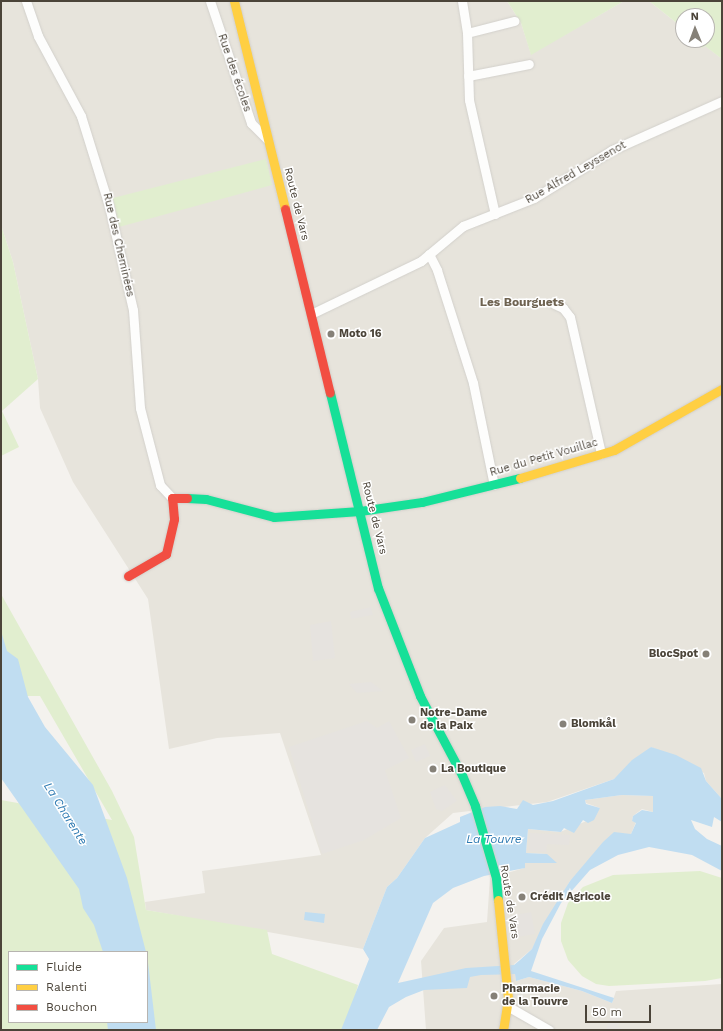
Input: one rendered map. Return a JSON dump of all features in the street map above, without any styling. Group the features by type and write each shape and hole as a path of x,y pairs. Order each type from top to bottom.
{"main road":[{"name":"Route de Vars","path":"234,1 378,588 392,630 420,696 462,775 475,806 496,878 509,1007 504,1030"},
{"name":"Rue du Petit Vouillac","path":"172,498 206,499 274,517 360,511 422,502 494,485 601,454 636,439 722,389"},
{"path":"128,576 166,554 174,519 172,498"}],"street":[{"name":"Rue des Cheminées","path":"26,1 38,36 81,116 107,198 133,310 140,408 160,485 172,498"},
{"name":"Rue des écoles","path":"210,1 251,123 267,138"},
{"path":"462,1 467,33 469,100 495,214"},
{"path":"467,33 514,21"},
{"path":"468,76 528,64"},
{"name":"Rue Alfred Leyssenot","path":"311,314 397,274 429,254 458,229 555,187 612,150 722,101"},
{"path":"429,254 437,270 473,383 494,485"},
{"path":"554,304 563,308 570,317 601,454"},
{"path":"509,1007 549,1030"}],"shaded area":[{"path":"1,1 507,1 521,23 531,54 624,1 649,1 675,22 675,48 708,48 722,59 722,799 706,781 704,773 651,747 614,779 547,802 453,813 425,838 397,878 387,887 363,949 146,910 145,902 205,893 202,871 321,855 280,733 217,738 169,749 148,599 73,482 40,408 38,379 13,262 1,225"},
{"path":"371,607 373,615 351,619 350,612"},
{"path":"331,621 335,658 313,661 310,625"},
{"path":"371,682 383,691 357,693 349,684"},
{"path":"367,721 377,728 389,721 409,758 385,770 401,818 364,840 322,854 289,747"},
{"path":"425,744 430,756 416,762 411,750"},
{"path":"445,785 457,801 442,811 436,809 430,792"},
{"path":"622,795 653,796 653,812 642,809 633,816 632,821 636,822 631,834 570,881 532,949 514,964 516,981 529,977 582,991 612,1003 616,991 722,984 722,1030 426,1030 421,961 444,928 487,922 490,878 524,868 525,863 547,854 526,853 528,829 560,832 589,820 600,808 586,803 585,800"},
{"path":"530,833 570,835 569,845 547,844 546,852 529,851"},
{"path":"531,912 535,934 513,938 509,916"},
{"path":"611,1014 620,1016 618,1027 626,1030 606,1030"}],"green space":[{"path":"507,1 624,1 531,55 521,23"},
{"path":"649,1 722,1 722,59 708,48 715,48 715,8 675,8 675,22"},
{"path":"266,159 272,185 119,227 113,198"},
{"path":"1,225 13,262 38,379 2,411 19,447 1,456"},
{"path":"1,594 112,791 134,837 146,910 267,930 272,954 358,985 346,1030 1,1030 1,800 112,820 40,696 1,696"},
{"path":"700,871 722,878 722,978 705,981 609,986 596,984 582,976 568,960 561,941 561,923 568,903 583,887 613,875"}],"water":[{"name":"La Charente","path":"1,631 7,651 18,659 28,697 45,727 93,785 127,878 146,951 103,951 94,925 83,908 79,889 1,778"},
{"name":"La Touvre","path":"651,747 676,755 701,768 706,781 722,799 722,822 714,817 712,827 691,820 695,829 707,839 722,846 722,871 692,855 649,847 618,855 590,870 561,903 542,939 531,971 614,998 612,1003 582,991 529,977 516,981 515,974 481,975 470,977 467,988 424,990 406,997 389,1007 377,1030 341,1030 369,959 363,949 387,887 397,878 425,838 460,822 460,817 485,807 500,806 517,809 523,800 533,805 553,801 614,779 632,760","holes":["622,795 653,796 653,812 642,810 633,816 632,821 636,823 631,834 614,832 603,842 570,881 543,924 532,949 514,965 466,968 398,983 433,903 453,888 484,876 525,868 525,863 557,863 547,854 526,853 528,829 561,832 564,828 574,833 583,820 588,823 594,820 600,808 586,804 585,800"]},
{"path":"305,912 325,914 324,923 304,920"},
{"path":"148,962 156,1030 108,1030 107,1023 148,1023"}],"traffic: fast":[{"path":"330,393 378,588 420,696 462,775 475,806 496,878 498,900"},
{"path":"187,498 206,499 274,517 360,511 422,502 520,478"}],"traffic: slow":[{"path":"234,1 285,209"},
{"path":"520,478 614,450 722,389"},
{"path":"498,900 508,999 503,1030"}],"traffic: jam":[{"path":"285,209 330,393"},
{"path":"128,576 166,554 174,519 172,498 187,498"}],"place":[{"name":"Moto 16","path":"331,334"},
{"name":"BlocSpot","path":"706,654"},
{"name":"Notre-Dame de la Paix","path":"412,720"},
{"name":"Blomkål","path":"563,724"},
{"name":"La Boutique","path":"433,769"},
{"name":"Crédit Agricole","path":"522,897"},
{"name":"Pharmacie de la Touvre","path":"494,996"}],"district":[{"name":"Les Bourguets","path":"522,303"}]}
